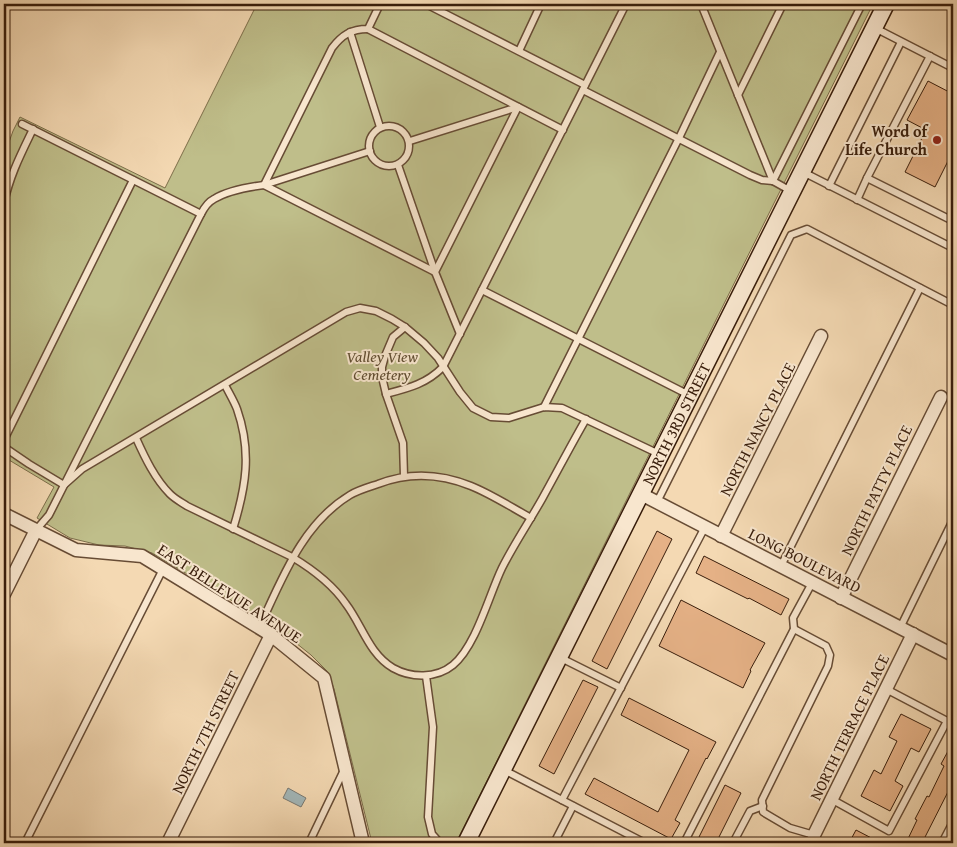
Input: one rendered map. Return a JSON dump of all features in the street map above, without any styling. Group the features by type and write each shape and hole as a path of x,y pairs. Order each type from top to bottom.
{"main road":[{"name":"NORTH 3RD STREET","path":"466,843 874,28 883,5"}],"street":[{"name":"NORTH NANCY PLACE","path":"721,536 821,336"},
{"name":"NORTH PATTY PLACE","path":"841,598 941,397"},
{"name":"LONG BOULEVARD","path":"641,494 953,656"},
{"name":"EAST BELLEVUE AVENUE","path":"4,514 76,550 142,556 271,635 324,678 363,843"},
{"path":"4,594 36,530"},
{"name":"NORTH TERRACE PLACE","path":"814,834 913,634"},
{"name":"NORTH 7TH STREET","path":"168,843 271,635"}],"lane":[{"path":"368,29 380,4"},
{"path":"426,4 519,50 750,176 773,181 792,192"},
{"path":"519,50 541,4"},
{"path":"386,394 422,383 434,376 443,367 626,4"},
{"path":"738,95 783,4"},
{"path":"773,181 862,4"},
{"path":"703,6 773,181"},
{"path":"874,28 953,68"},
{"path":"264,184 332,48 340,38 360,29 368,29 562,130"},
{"path":"350,32 380,128"},
{"path":"829,186 901,42"},
{"path":"544,406 679,138 720,52"},
{"path":"857,200 930,56"},
{"path":"410,141 518,107"},
{"path":"435,272 518,107"},
{"path":"22,124 201,214"},
{"path":"386,125 398,127 403,130 410,141 408,155 398,165 385,166 374,160 369,142 371,136 380,128 386,125"},
{"path":"4,202 8,183 33,129"},
{"path":"36,530 49,515 206,205 214,199 241,189 264,184 370,151"},
{"path":"398,165 435,272 460,334"},
{"path":"802,172 953,248"},
{"path":"868,178 953,221"},
{"path":"4,440 133,180"},
{"path":"264,184 435,272"},
{"path":"657,502 791,235 807,230 953,305"},
{"path":"781,567 920,288"},
{"path":"482,290 690,396"},
{"path":"64,485 82,469 346,312 360,308 376,311 392,318 424,342 438,358 473,408 491,417 509,418 544,406 562,408 661,455"},
{"path":"404,476 403,443 386,394 382,367 394,336 405,328"},
{"path":"225,385 237,408 245,448 244,485 233,528"},
{"path":"136,438 146,460 171,495 186,506 307,566 346,603 378,656 391,667 403,673 426,676 442,672 453,665 464,653 502,567 586,419"},
{"path":"4,447 64,485"},
{"path":"259,628 292,557 307,534 336,504 351,494 404,476 446,478 471,486 531,518"},
{"path":"900,628 953,520"},
{"path":"562,800 705,527"},
{"path":"25,843 163,569"},
{"path":"684,843 794,629 793,618 812,582"},
{"path":"794,629 826,646 830,655 828,666 762,800 762,806 763,812 790,828 814,834"},
{"path":"559,657 621,688"},
{"path":"426,676 433,727 428,817 432,834 440,843"},
{"path":"831,799 890,831 947,721 886,689"},
{"path":"310,843 345,768"},
{"path":"503,770 645,843"},
{"path":"554,843 573,806"},
{"path":"733,843 750,811 762,806"},
{"path":"942,843 953,822"}],"green space":[{"name":"Valley View Cemetery","path":"257,4 873,4 456,843 372,843 334,689 327,671 311,655 276,627 152,553 125,546 99,545 70,538 37,518 54,487 4,457 4,156 20,117 165,188"}],"shaded area":[{"path":"288,788 306,798 301,807 283,798"}],"building":[{"name":"Word of Life Church","path":"928,81 953,94 953,151 935,187 905,172 926,130 907,120"},
{"path":"657,531 672,539 607,669 592,661"},
{"path":"704,556 789,599 781,615 696,573"},
{"path":"681,600 765,643 750,670 743,688 659,646"},
{"path":"583,680 598,687 554,774 539,766"},
{"path":"629,698 716,742 675,820 680,823 671,839 585,794 594,778 658,812 689,750 621,715"},
{"path":"901,714 931,729 919,752 911,748 895,781 903,786 890,811 861,796 874,770 881,774 897,741 889,737"},
{"path":"953,742 953,782 922,843 906,843 917,820 915,819 927,796 929,797 944,766 941,764"},
{"path":"725,785 741,793 716,843 696,843"},
{"path":"856,830 881,843 849,843"}],"place":[{"name":"Word of Life Church","path":"937,140"}]}
